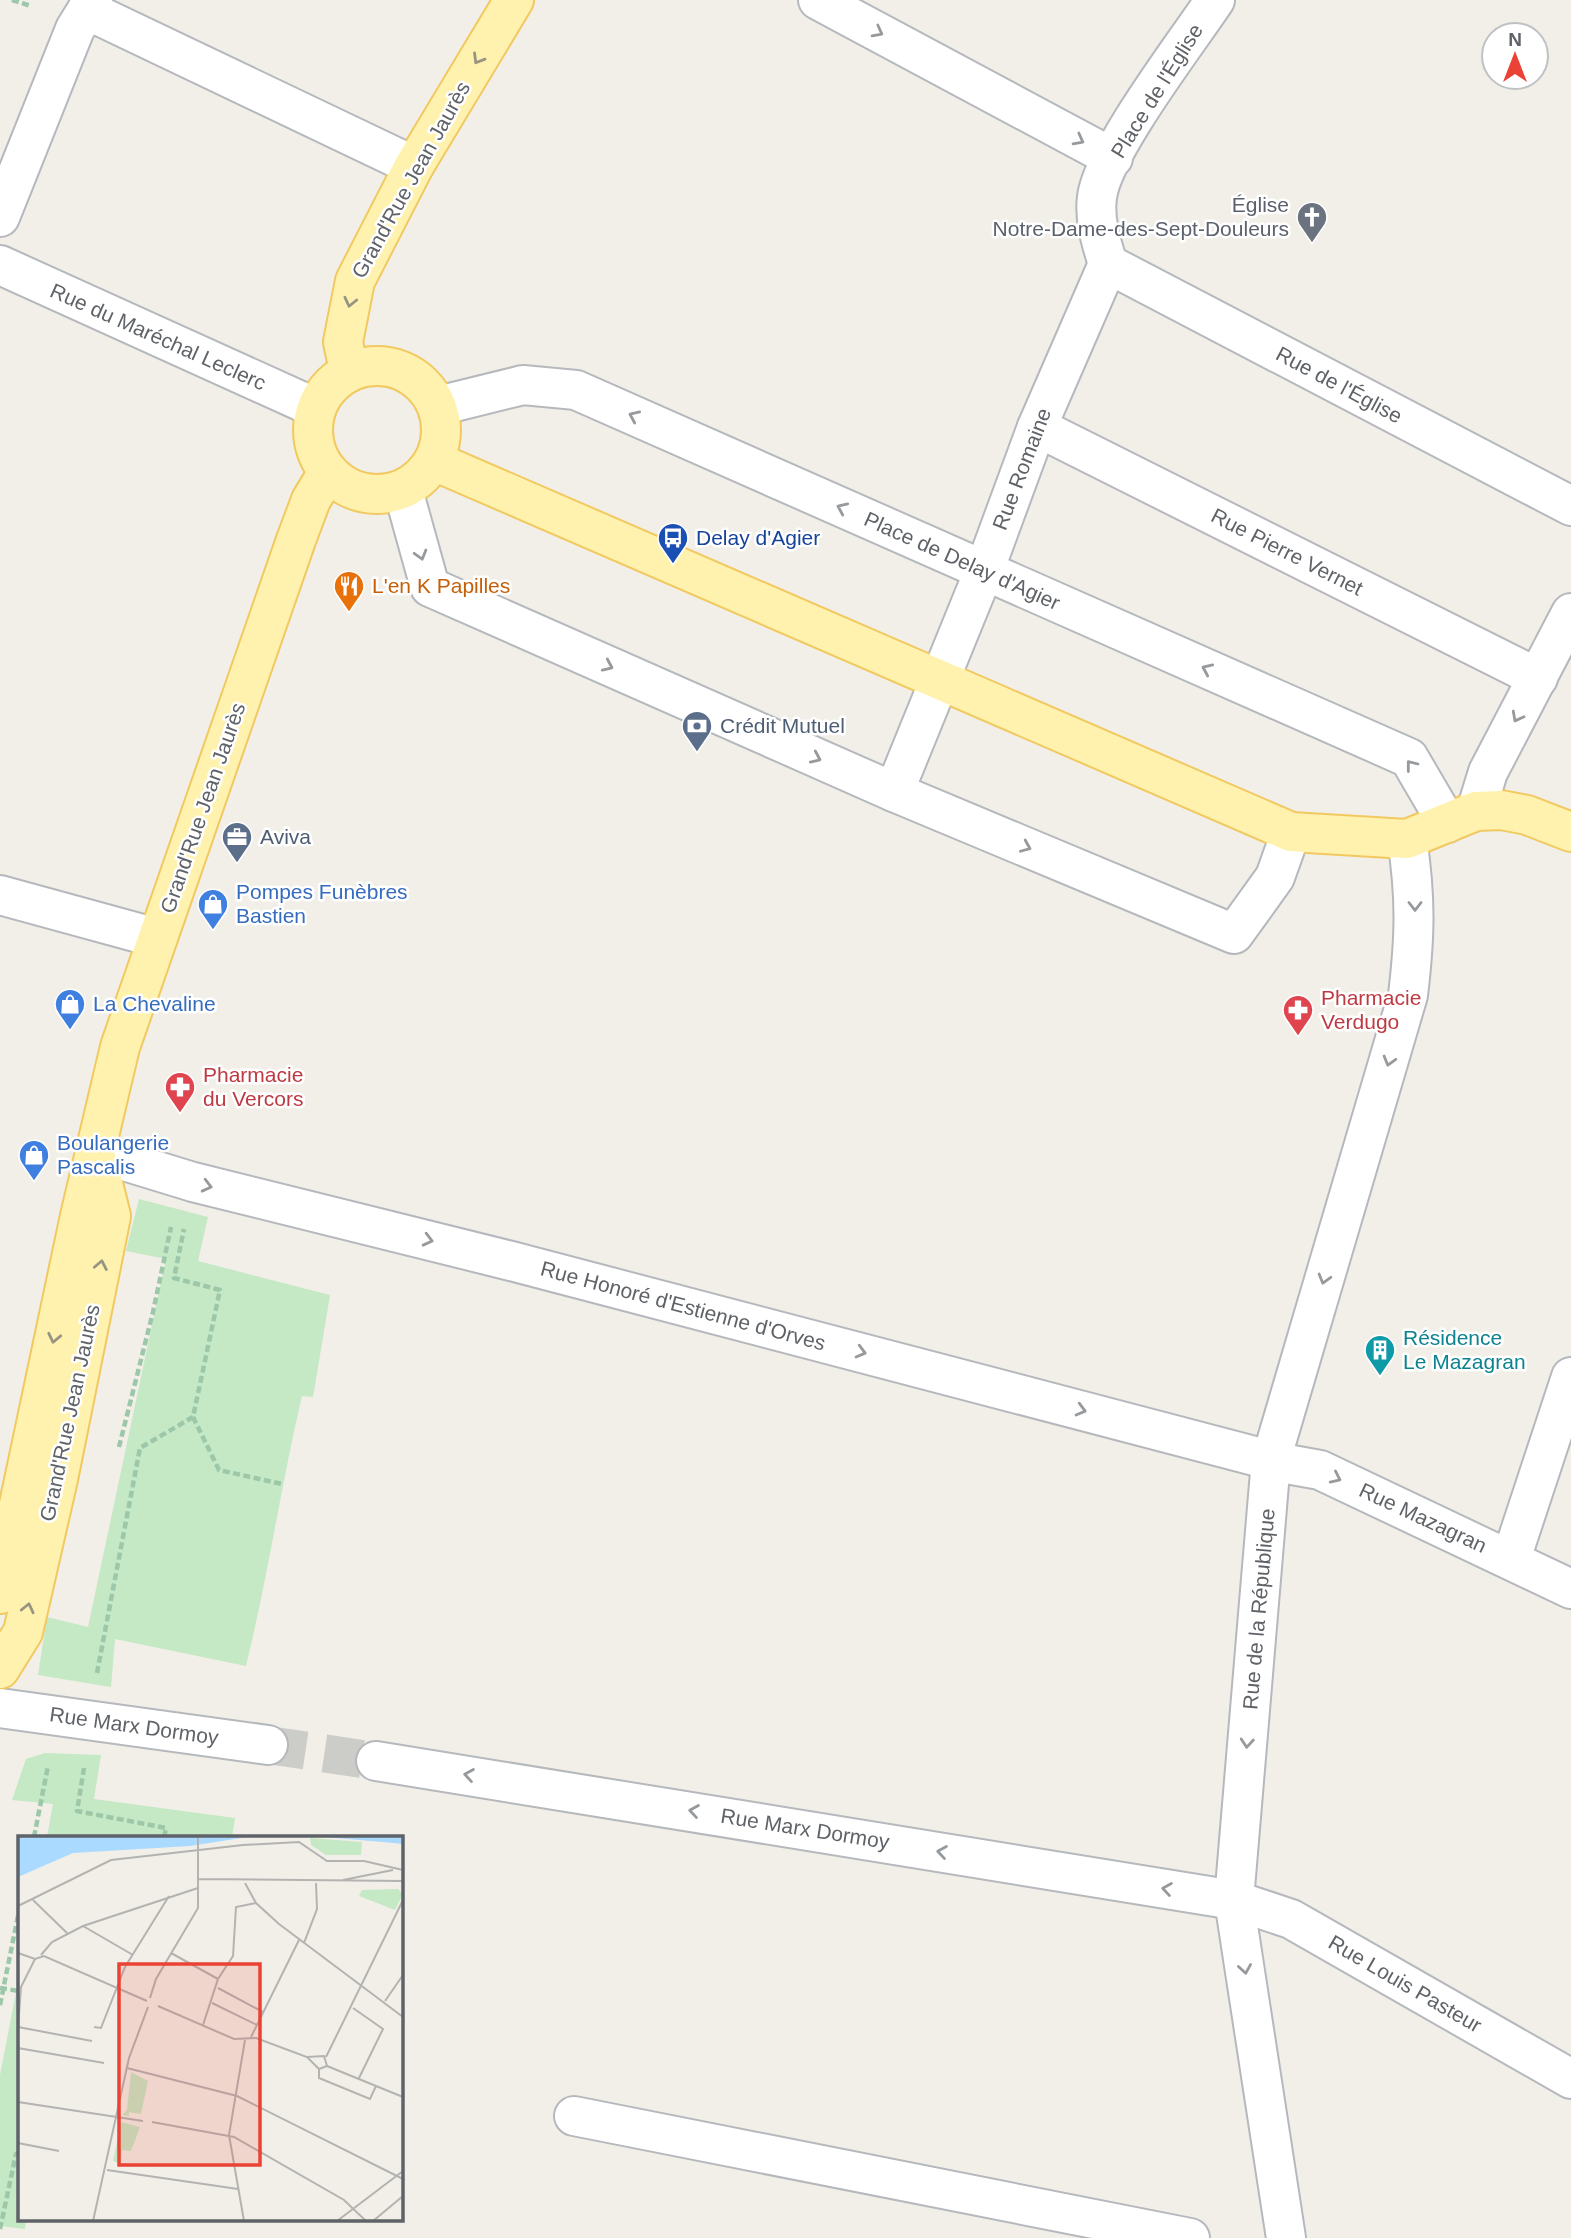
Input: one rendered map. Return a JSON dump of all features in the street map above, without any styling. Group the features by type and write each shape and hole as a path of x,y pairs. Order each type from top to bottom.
{"main road":[{"name":"Grand'Rue Jean Jaurès","path":"349,371 344,342 355,281 414,166 513,0"},
{"path":"375,365 401,369 423,384 438,406 442,434 434,461 421,478 403,490 376,494 350,488 328,471 316,452 312,429 316,408 329,387 349,371 375,365"},
{"path":"434,461 1291,832 1407,839 1461,817 1501,810 1527,815 1571,832"},
{"name":"Grand'Rue Jean Jaurès","path":"0,1594 120,1047 296,540 311,500 328,471"},
{"name":"Grand'Rue Jean Jaurès","path":"0,1669 23,1632 58,1479 111,1216 95,1152"}],"street":[{"path":"818,0 1113,158"},
{"name":"Place de l'Église","path":"1108,264 1098,233 1097,195 1113,158 1215,0"},
{"path":"0,217 75,29 90,5 414,166"},
{"name":"Rue Romaine","path":"894,792 984,571 1037,427 1108,264"},
{"name":"Rue de l'Église","path":"1108,264 1571,506"},
{"name":"Rue du Maréchal Leclerc","path":"0,265 316,408"},
{"name":"Place de Delay d'Agier","path":"438,406 523,385 576,390 1409,758 1461,817"},
{"name":"Rue Pierre Vernet","path":"1037,427 1538,678"},
{"path":"403,490 430,587 894,792 1234,934 1275,877 1291,832"},
{"path":"1461,817 1488,772 1571,613"},
{"name":"Rue de la République","path":"1286,2238 1234,1900 1271,1460 1408,995 1415,933 1415,890 1407,839"},
{"path":"0,895 158,938"},
{"name":"Rue Honoré d'Estienne d'Orves","path":"95,1152 193,1182 511,1261 1271,1460"},
{"path":"1511,1559 1571,1377"},
{"name":"Rue Mazagran","path":"1271,1460 1320,1470 1571,1589"},
{"name":"Rue Marx Dormoy","path":"0,1708 91,1718 268,1745"},
{"name":"Rue Marx Dormoy","path":"376,1761 1234,1900"},
{"name":"Rue Louis Pasteur","path":"1234,1900 1290,1919 1571,2079"},
{"path":"574,2116 1190,2238"}],"path":[{"path":"193,1182 174,1278 220,1290 193,1417 219,1470 282,1484"},
{"path":"164,1836 166,1828 77,1811 104,1625 140,1448 193,1417"},
{"path":"0,2005 18,1916"},
{"path":"0,2229 18,2153"}],"green space":[{"path":"139,1199 208,1217 198,1261 330,1295 313,1397 302,1396 246,1666 115,1639 111,1687 38,1675 47,1617 88,1627 166,1259 126,1251"},
{"path":"45,1753 101,1755 94,1799 235,1818 232,1836 47,1836 53,1804 12,1800 26,1759"},
{"path":"18,1982 18,2220 26,2220 25,2229 0,2226 0,2075"}],"tunnel":[{"path":"268,1745 376,1761"}],"place":[{"name":"Église Notre-Dame-des-Sept-Douleurs","path":"1312,244"},
{"name":"Delay d'Agier","path":"673,565"},
{"name":"L'en K Papilles","path":"349,613"},
{"name":"Crédit Mutuel","path":"697,753"},
{"name":"Aviva","path":"237,864"},
{"name":"Pompes Funèbres Bastien","path":"213,931"},
{"name":"La Chevaline","path":"70,1031"},
{"name":"Pharmacie Verdugo","path":"1298,1037"},
{"name":"Pharmacie du Vercors","path":"180,1114"},
{"name":"Boulangerie Pascalis","path":"34,1182"},
{"name":"Résidence Le Mazagran","path":"1380,1377"}]}
